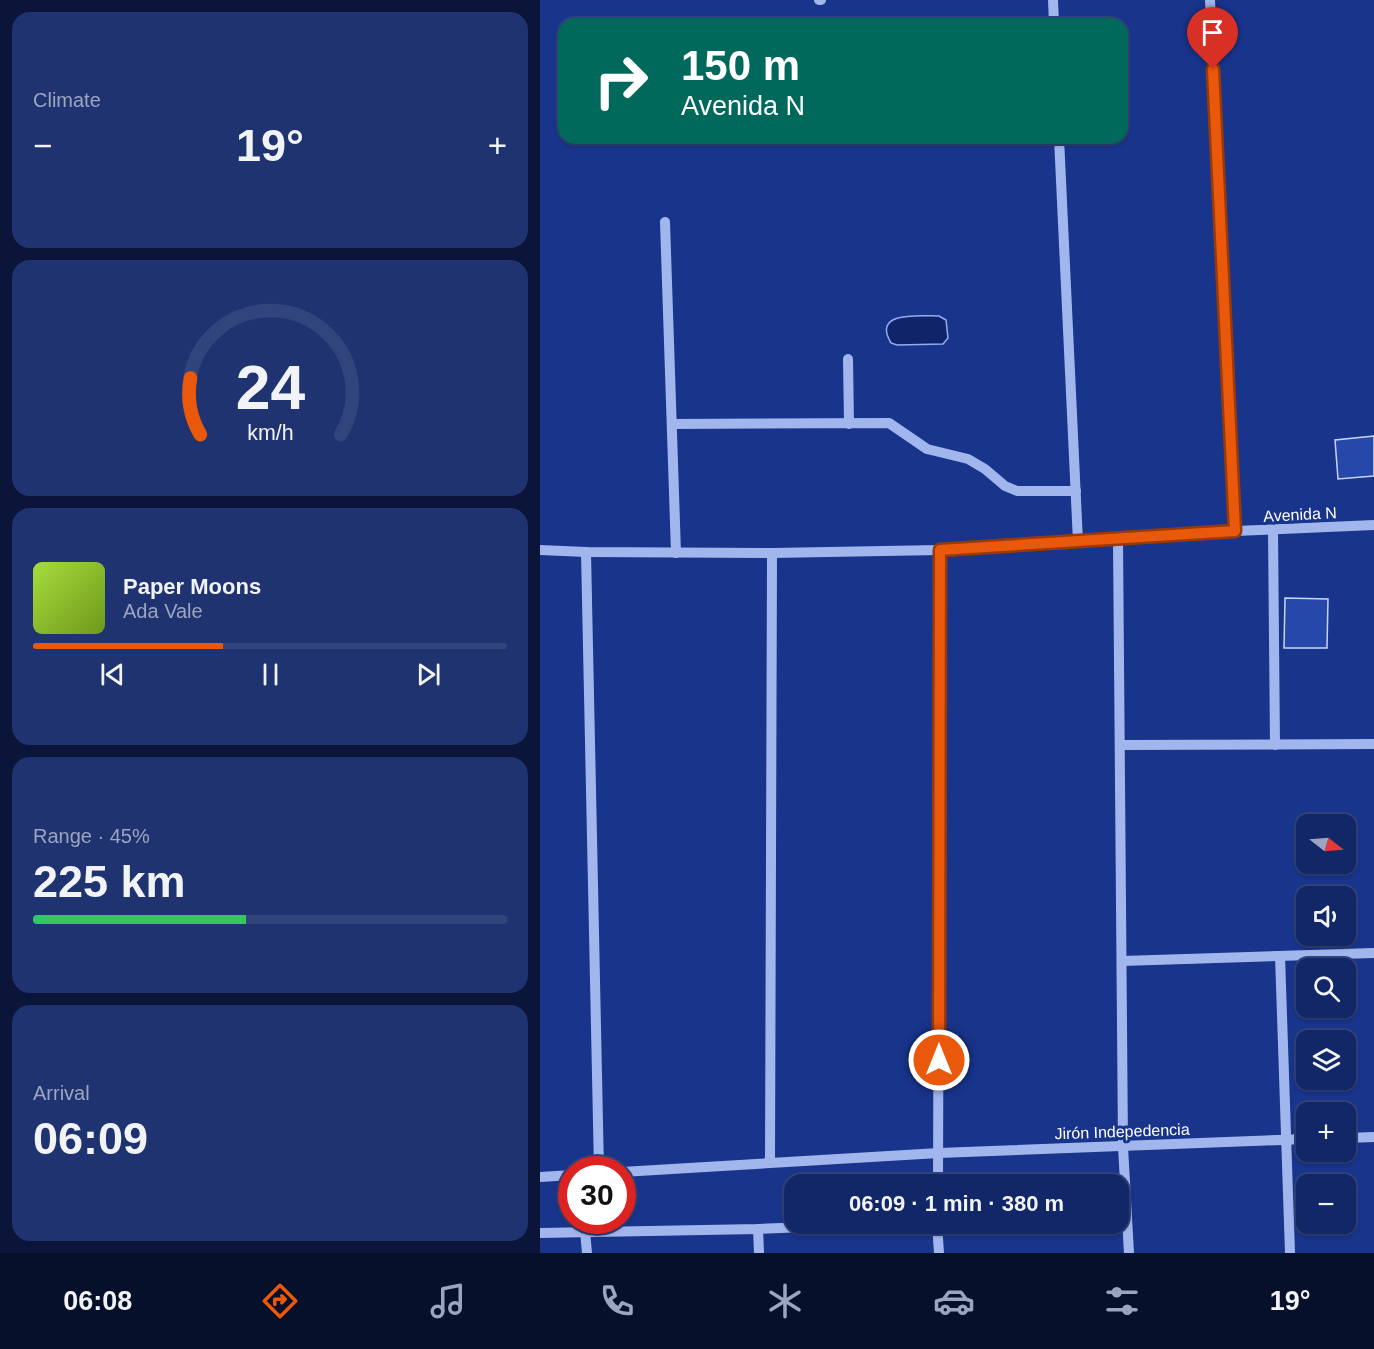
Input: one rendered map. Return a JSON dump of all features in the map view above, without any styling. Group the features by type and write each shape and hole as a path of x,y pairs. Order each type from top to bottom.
{"street":[{"path":"1053,0 1054,18"},
{"path":"1210,0 1235,531"},
{"path":"1059,144 1078,542"},
{"path":"665,222 676,553"},
{"path":"848,359 849,424"},
{"path":"672,424 889,423 927,449 968,459 985,469 1005,486 1017,491 1076,491"},
{"name":"Avenida N","path":"540,550 772,553 940,550 1235,531 1374,525"},
{"path":"1273,531 1275,745"},
{"path":"1118,539 1123,1147 1129,1253"},
{"path":"938,1174 940,550"},
{"path":"586,552 599,1156"},
{"path":"770,1162 772,553"},
{"path":"1120,745 1374,744"},
{"path":"1122,961 1374,953"},
{"path":"1280,956 1290,1253"},
{"path":"1356,1138 1374,1137"},
{"name":"Jirón Indepedencia","path":"636,1171 939,1153 1296,1140"},
{"path":"540,1177 558,1176"},
{"path":"636,1231 784,1228"},
{"path":"758,1229 759,1253"},
{"path":"540,1233 558,1233"},
{"path":"585,1234 587,1253"},
{"path":"938,1234 939,1253"}],"shaded area":[{"path":"911,316 939,316 946,320 948,338 943,344 897,345 891,343 887,332 888,325 893,320"}],"building":[{"path":"1374,436 1374,476 1338,479 1335,440"},
{"path":"1285,598 1328,599 1327,648 1284,648"}],"route":[{"path":"939,1060 940,550 1235,531 1213,69"}]}
